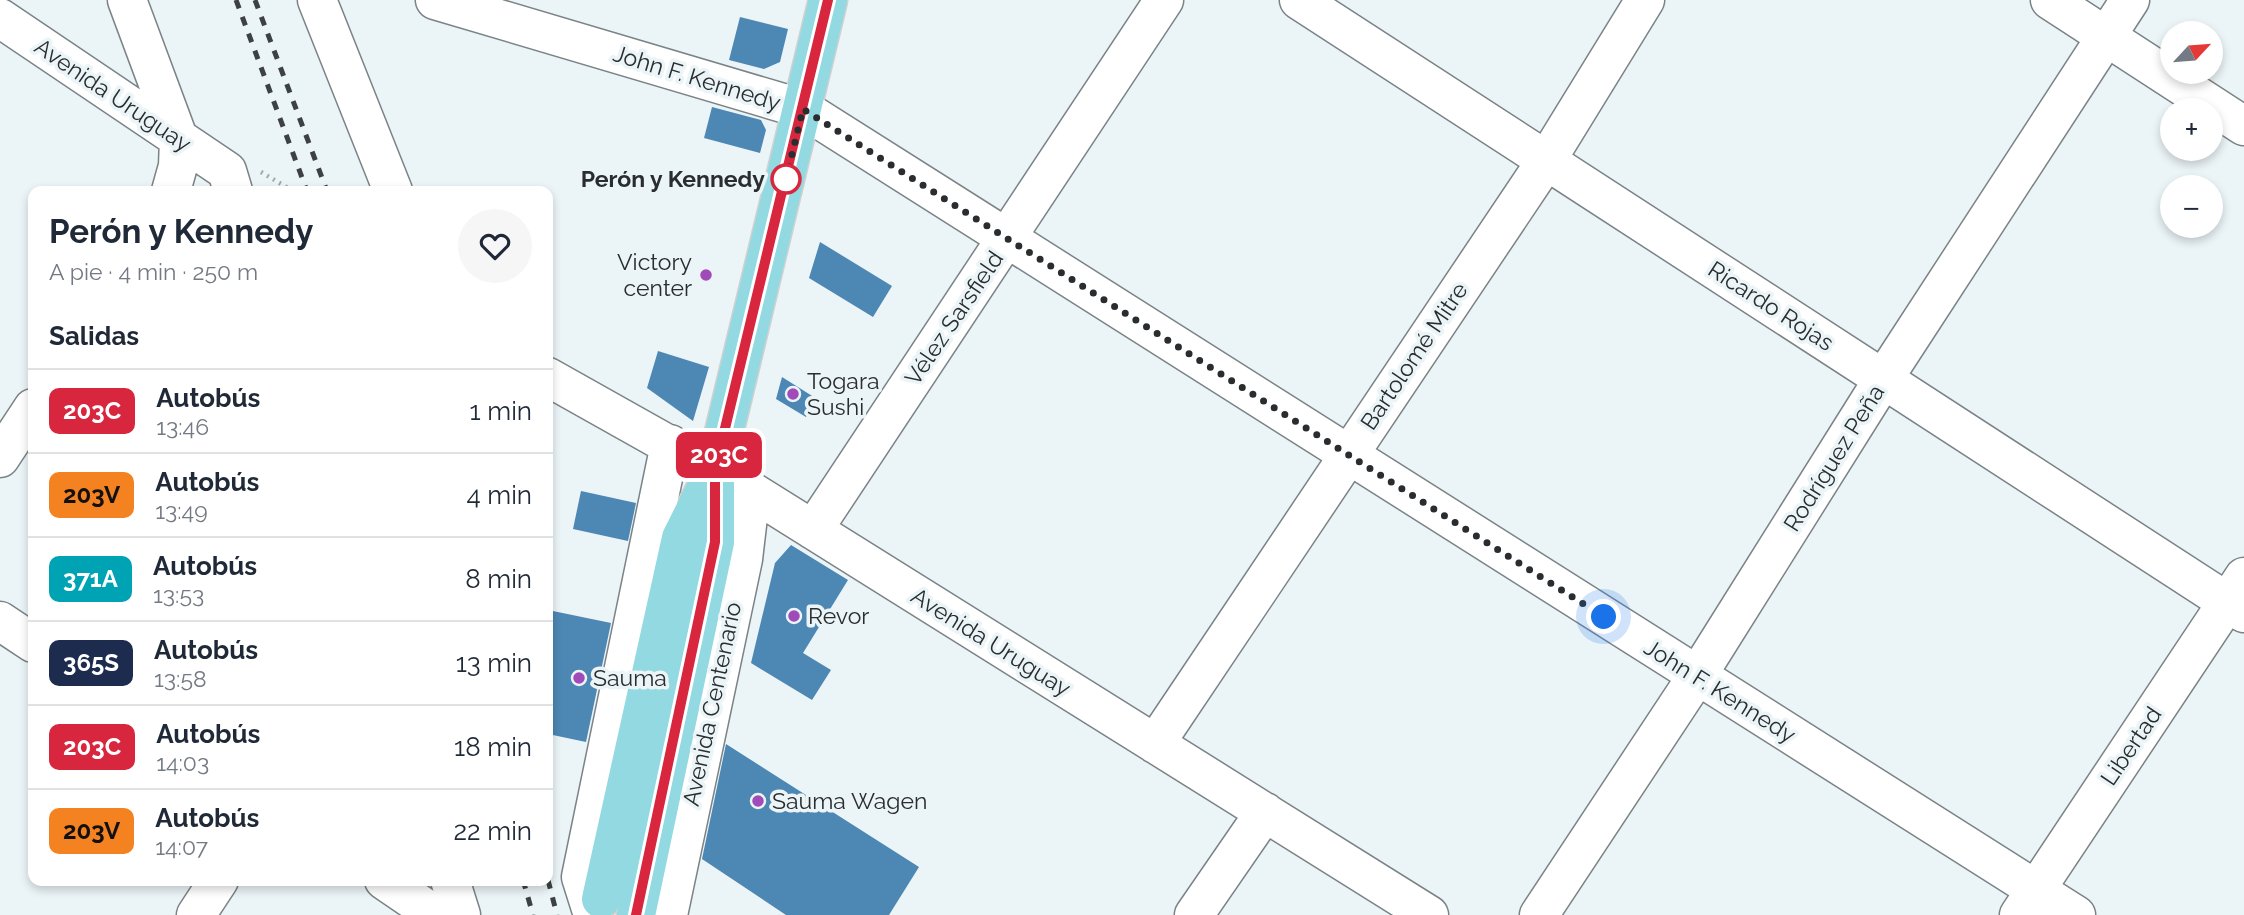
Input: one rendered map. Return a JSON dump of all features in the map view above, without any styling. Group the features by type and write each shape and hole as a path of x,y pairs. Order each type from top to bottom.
{"main road":[{"path":"592,897 681,538 715,470 828,0"},
{"path":"636,915 715,542 715,470"}],"street":[{"path":"127,0 179,140 178,166 172,186"},
{"path":"317,0 391,186"},
{"name":"John F. Kennedy","path":"435,0 803,109 1697,676 2027,902 2076,915"},
{"name":"Vélez Sarsfield","path":"813,530 1164,0"},
{"name":"Ricardo Rojas","path":"1299,0 1884,378 2239,597"},
{"name":"Bartolomé Mitre","path":"1155,744 1546,161 1645,0"},
{"path":"2050,0 2244,126"},
{"name":"Rodríguez Peña","path":"1539,915 1697,676 1884,378 2130,0"},
{"name":"Avenida Uruguay","path":"0,19 179,140 230,181"},
{"name":"Avenida Uruguay","path":"553,380 751,491 1429,915"},
{"path":"0,458 28,416"},
{"path":"592,897 670,444"},
{"name":"Avenida Centenario","path":"668,915 743,559 751,491"},
{"name":"Libertad","path":"2027,902 2239,597"},
{"path":"0,621 28,640"},
{"path":"1194,915 1265,812"},
{"path":"196,915 215,886"},
{"path":"393,886 435,915"},
{"path":"452,886 461,915"}],"building":[{"path":"740,17 788,29 780,62 764,69 729,60"},
{"path":"712,107 761,120 766,130 760,153 704,138"},
{"path":"820,242 892,286 873,317 809,278"},
{"path":"658,351 709,367 693,421 647,388"},
{"name":"Togara Sushi","path":"782,377 817,399 806,417 776,399"},
{"path":"581,491 636,503 628,541 573,529"},
{"name":"Revor","path":"791,545 848,580 803,653 831,670 812,700 751,663 775,563"},
{"path":"553,611 611,623 586,742 553,735"},
{"name":"Sauma Wagen","path":"726,744 919,867 889,915 786,915 702,859"}],"railway":[{"path":"236,0 305,186"},
{"path":"255,0 325,186"},
{"path":"525,886 533,915"},
{"path":"550,886 557,915"}],"bus line":[{"name":"203C","path":"636,915 715,542 715,470 828,0"}],"place":[{"name":"Perón y Kennedy","path":"786,179"},
{"name":"Victory center","path":"706,275"},
{"name":"Togara Sushi","path":"793,394"},
{"name":"Revor","path":"794,616"},
{"name":"Sauma","path":"579,678"},
{"name":"Sauma Wagen","path":"758,801"}],"route":[{"path":"786,179 803,109 1604,617"}]}
